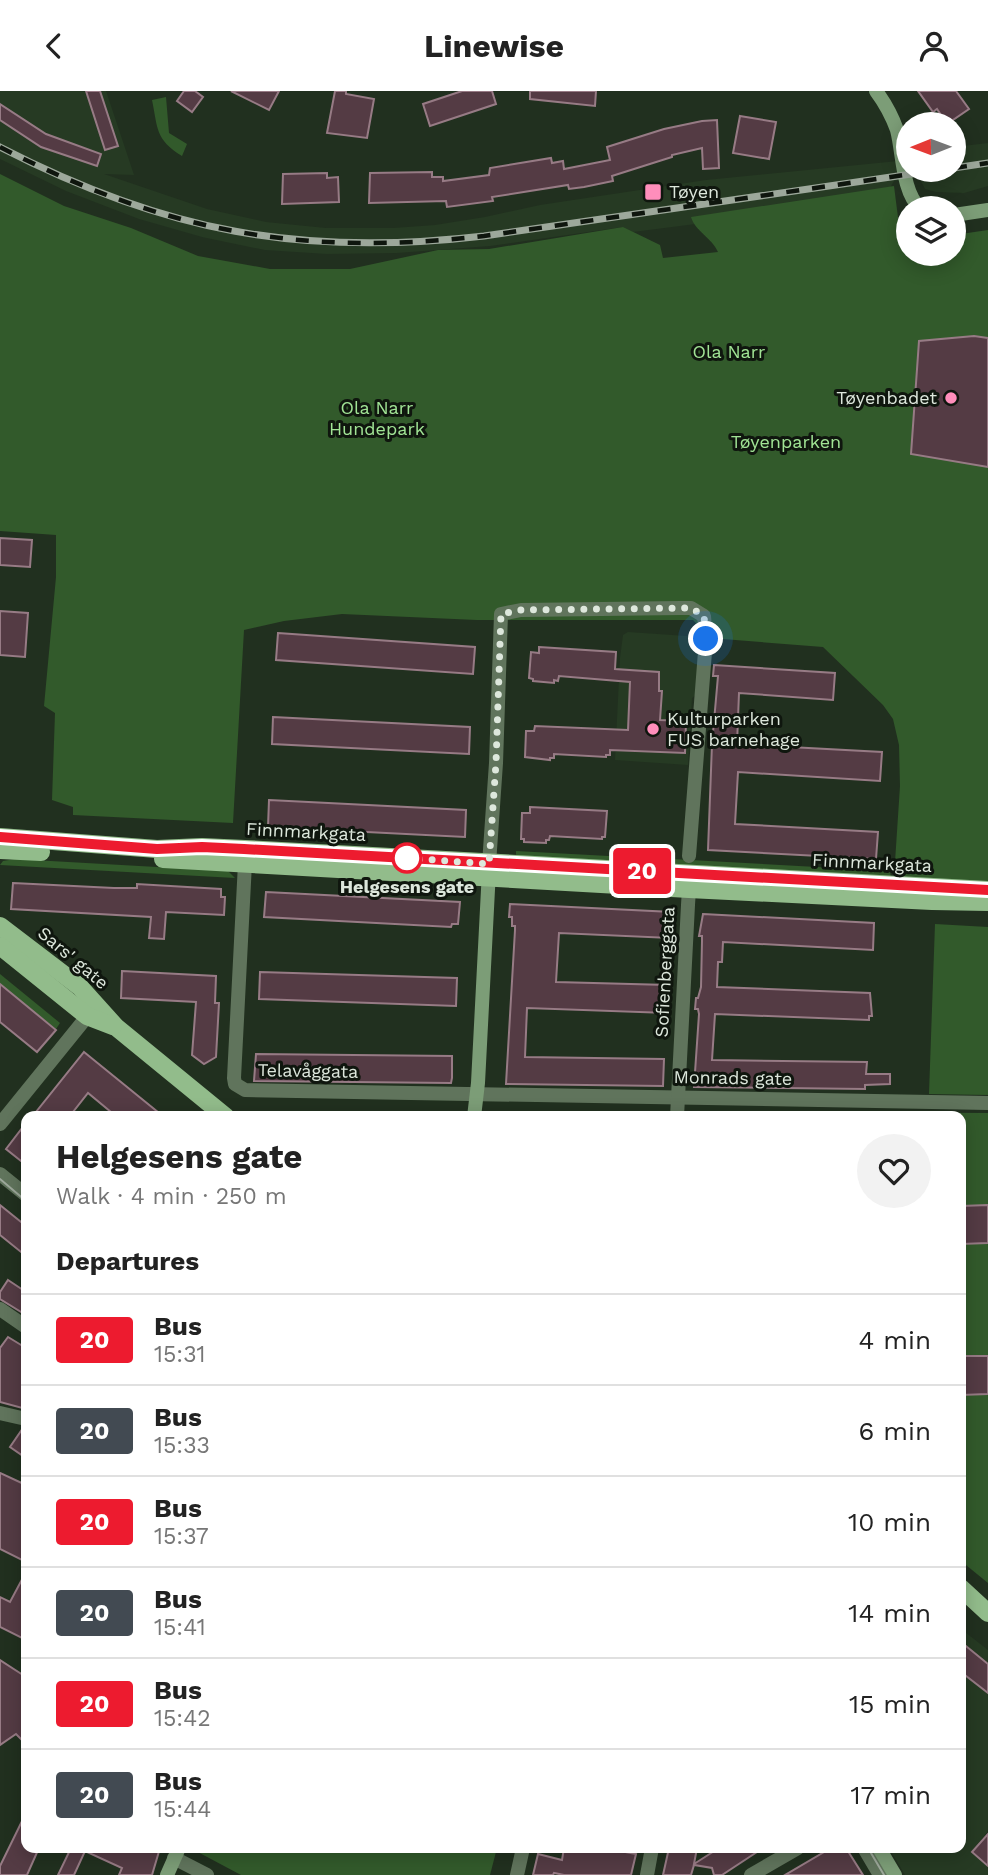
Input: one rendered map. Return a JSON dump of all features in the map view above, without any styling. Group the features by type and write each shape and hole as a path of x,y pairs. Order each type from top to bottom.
{"main road":[{"name":"Finnmarkgata","path":"0,847 244,863 489,870"},
{"name":"Finnmarkgata","path":"0,847 202,847 932,901 988,902"},
{"name":"Finnmarkgata","path":"693,882 822,881 988,890"},
{"name":"Sars' gate","path":"0,926 80,988 92,1010"},
{"name":"Sars' gate","path":"0,946 116,1027 219,1111"},
{"path":"966,1596 988,1613"}],"street":[{"path":"876,91 896,127 912,196"},
{"path":"966,213 988,210"},
{"path":"475,1111 496,763 501,614 521,610 691,608 704,616 706,639 689,856"},
{"name":"Telavåggata","path":"244,863 235,1084 245,1090 477,1094"},
{"name":"Sofienberggata","path":"677,1111 687,933 693,882"},
{"path":"0,1124 92,1010"},
{"name":"Monrads gate","path":"477,1094 988,1103"},
{"path":"0,1174 21,1191"},
{"path":"0,1309 21,1324"},
{"path":"0,1413 21,1418"},
{"path":"167,1875 177,1853 207,1875"},
{"path":"517,1875 522,1853"},
{"path":"647,1875 651,1853"},
{"path":"751,1875 788,1853"},
{"path":"867,1853 880,1875"},
{"path":"882,1853 895,1875"}],"shaded area":[{"path":"0,91 106,91 134,175 104,174 207,209 266,222 326,228 435,225 540,205 706,180 896,161 896,181 883,200 633,232 623,227 490,246 397,253 327,254 265,250 202,237 139,219 66,191 0,159"},
{"path":"988,143 988,186 964,193 925,189 922,182 966,182 966,146"},
{"name":"Kulturparken FUS barnehage","path":"628,632 702,637 697,694 692,698 688,765 615,760 620,658 623,635"},
{"path":"966,1633 988,1650 988,1831 973,1850 988,1863 988,1875 905,1875 892,1853 966,1853"}],"green space":[{"path":"166,97 169,133 187,144 182,156 162,138 157,126 152,100"},
{"name":"Tøyenparken","path":"0,174 64,206 131,228 198,256 270,269 350,269 438,250 489,249 623,227 660,245 663,258 718,252 691,217 894,186 896,266 966,266 966,233 988,230 988,883 898,878 895,862 900,786 899,745 893,719 883,705 823,647 710,638 693,620 477,620 342,614 284,621 244,630 233,823 73,815 73,807 52,800 55,713 44,706 56,577 56,535 0,531"},
{"path":"516,851 664,859 664,865 516,857"},
{"path":"15,859 228,871 235,878 0,865 3,861"},
{"path":"672,859 890,871 891,878 672,866"},
{"path":"935,924 988,927 988,1095 929,1094"},
{"path":"0,974 60,1023 56,1029 0,985"},
{"path":"966,1113 988,1113 988,1583 966,1565"},
{"path":"200,1853 496,1853 490,1875 241,1875"}],"building":[{"path":"86,91 100,91 118,146 105,150"},
{"path":"184,91 195,91 203,97 192,112 177,101"},
{"path":"231,91 279,91 269,110"},
{"path":"335,91 346,91 346,94 374,99 367,138 327,133"},
{"path":"462,91 492,91 496,104 430,126 423,104"},
{"path":"530,91 596,91 595,106 530,99"},
{"path":"918,91 956,91 969,109 965,112 939,112 937,109 933,112"},
{"path":"0,104 46,134 101,154 97,166 41,147 0,120"},
{"path":"740,116 776,122 769,159 733,153"},
{"path":"717,120 719,168 703,169 702,148 672,155 612,176 613,181 584,187 569,189 568,185 492,197 493,201 447,207 446,201 369,203 370,173 432,172 432,177 443,177 443,181 489,175 490,168 551,158 552,163 563,161 564,169 610,160 607,147 664,129"},
{"path":"327,173 327,178 338,177 339,202 282,204 283,174"},
{"name":"Tøyenbadet","path":"974,336 988,338 988,467 911,454 919,341"},
{"path":"0,538 32,540 30,567 0,565"},
{"path":"0,611 28,613 25,657 0,655"},
{"path":"278,633 475,647 473,674 276,660"},
{"path":"539,647 616,652 615,669 659,672 659,691 662,691 660,720 686,721 685,753 610,750 610,755 606,757 554,754 554,758 550,760 525,757 526,731 534,731 535,726 628,730 630,682 559,676 554,683 533,681 529,678 531,652 539,653"},
{"path":"714,665 835,673 833,700 739,693 737,744 882,752 880,781 738,772 735,824 878,832 876,859 708,850 718,676 713,676"},
{"path":"273,717 470,727 469,754 272,744"},
{"path":"269,800 466,810 465,837 268,827"},
{"path":"530,807 607,811 605,837 550,836 546,843 524,842 524,839 521,839 522,813 530,813"},
{"path":"13,883 114,888 137,888 137,884 221,889 221,897 225,897 224,915 166,912 164,939 149,938 151,917 11,909"},
{"path":"266,892 460,902 458,924 452,924 451,927 264,917"},
{"path":"510,904 672,912 670,938 559,933 556,982 668,985 667,1013 527,1008 525,1057 664,1059 663,1086 506,1084 515,930 512,917 509,917"},
{"path":"703,914 874,923 873,950 723,942 722,962 718,962 717,987 870,993 872,1016 869,1016 869,1020 715,1014 712,1060 867,1062 866,1074 890,1074 890,1084 865,1085 865,1089 694,1087 699,1014 698,1009 695,1009 701,987 702,936 699,936"},
{"path":"122,971 216,976 215,1003 219,1003 216,1057 204,1064 192,1055 196,1002 121,998"},
{"path":"260,972 457,978 456,1006 259,999"},
{"path":"0,984 56,1030 37,1052 0,1022"},
{"path":"84,1052 157,1111 110,1111 88,1093 74,1111 37,1111"},
{"path":"256,1054 452,1056 452,1078 451,1083 254,1081"},
{"path":"21,1130 21,1161 6,1149"},
{"path":"0,1205 21,1222 21,1252 0,1235"},
{"path":"988,1205 988,1243 966,1244 966,1206"},
{"path":"8,1280 21,1289 21,1312 0,1299 0,1292"},
{"path":"8,1337 21,1345 21,1408 0,1402 0,1348"},
{"path":"966,1356 988,1356 988,1394 966,1395"},
{"path":"21,1431 21,1455 10,1447"},
{"path":"0,1473 21,1483 21,1560 0,1549"},
{"path":"21,1581 21,1638 0,1627 0,1597 10,1602"},
{"path":"966,1646 988,1664 988,1693 966,1676"},
{"path":"0,1660 21,1674 21,1739 16,1734 0,1745"},
{"path":"21,1823 21,1853 37,1853 27,1875 0,1875 0,1866"},
{"path":"988,1834 988,1866 972,1852"},
{"path":"69,1853 84,1853 74,1875 58,1875"},
{"path":"89,1853 159,1853 152,1875 119,1875 122,1868"},
{"path":"563,1853 636,1854 631,1875 533,1875 538,1854 562,1860"},
{"path":"668,1853 696,1853 694,1864 711,1853 755,1853 722,1875 714,1875 712,1868 694,1865 691,1875 663,1875"},
{"path":"822,1853 849,1853 863,1875 785,1875"}],"tram line":[{"path":"0,1179 21,1197"},
{"path":"871,1853 884,1875"}],"railway":[{"path":"0,147 120,200 177,218 235,231 354,243 417,242 484,236 896,176"},
{"path":"966,166 988,163"}],"bus line":[{"name":"20","path":"0,837 157,849 244,849 988,890"}],"place":[{"name":"Tøyen","path":"653,192"},
{"name":"Tøyenbadet","path":"951,398"},
{"name":"Kulturparken FUS barnehage","path":"653,729"},
{"name":"Helgesens gate","path":"407,858"}],"route":[{"path":"407,858 489,864 496,763 501,614 521,610 691,608 704,616 707,625 706,639"}],"park label":[{"name":"Ola Narr","path":"729,352"},
{"name":"Ola Narr Hundepark","path":"377,418"}]}
